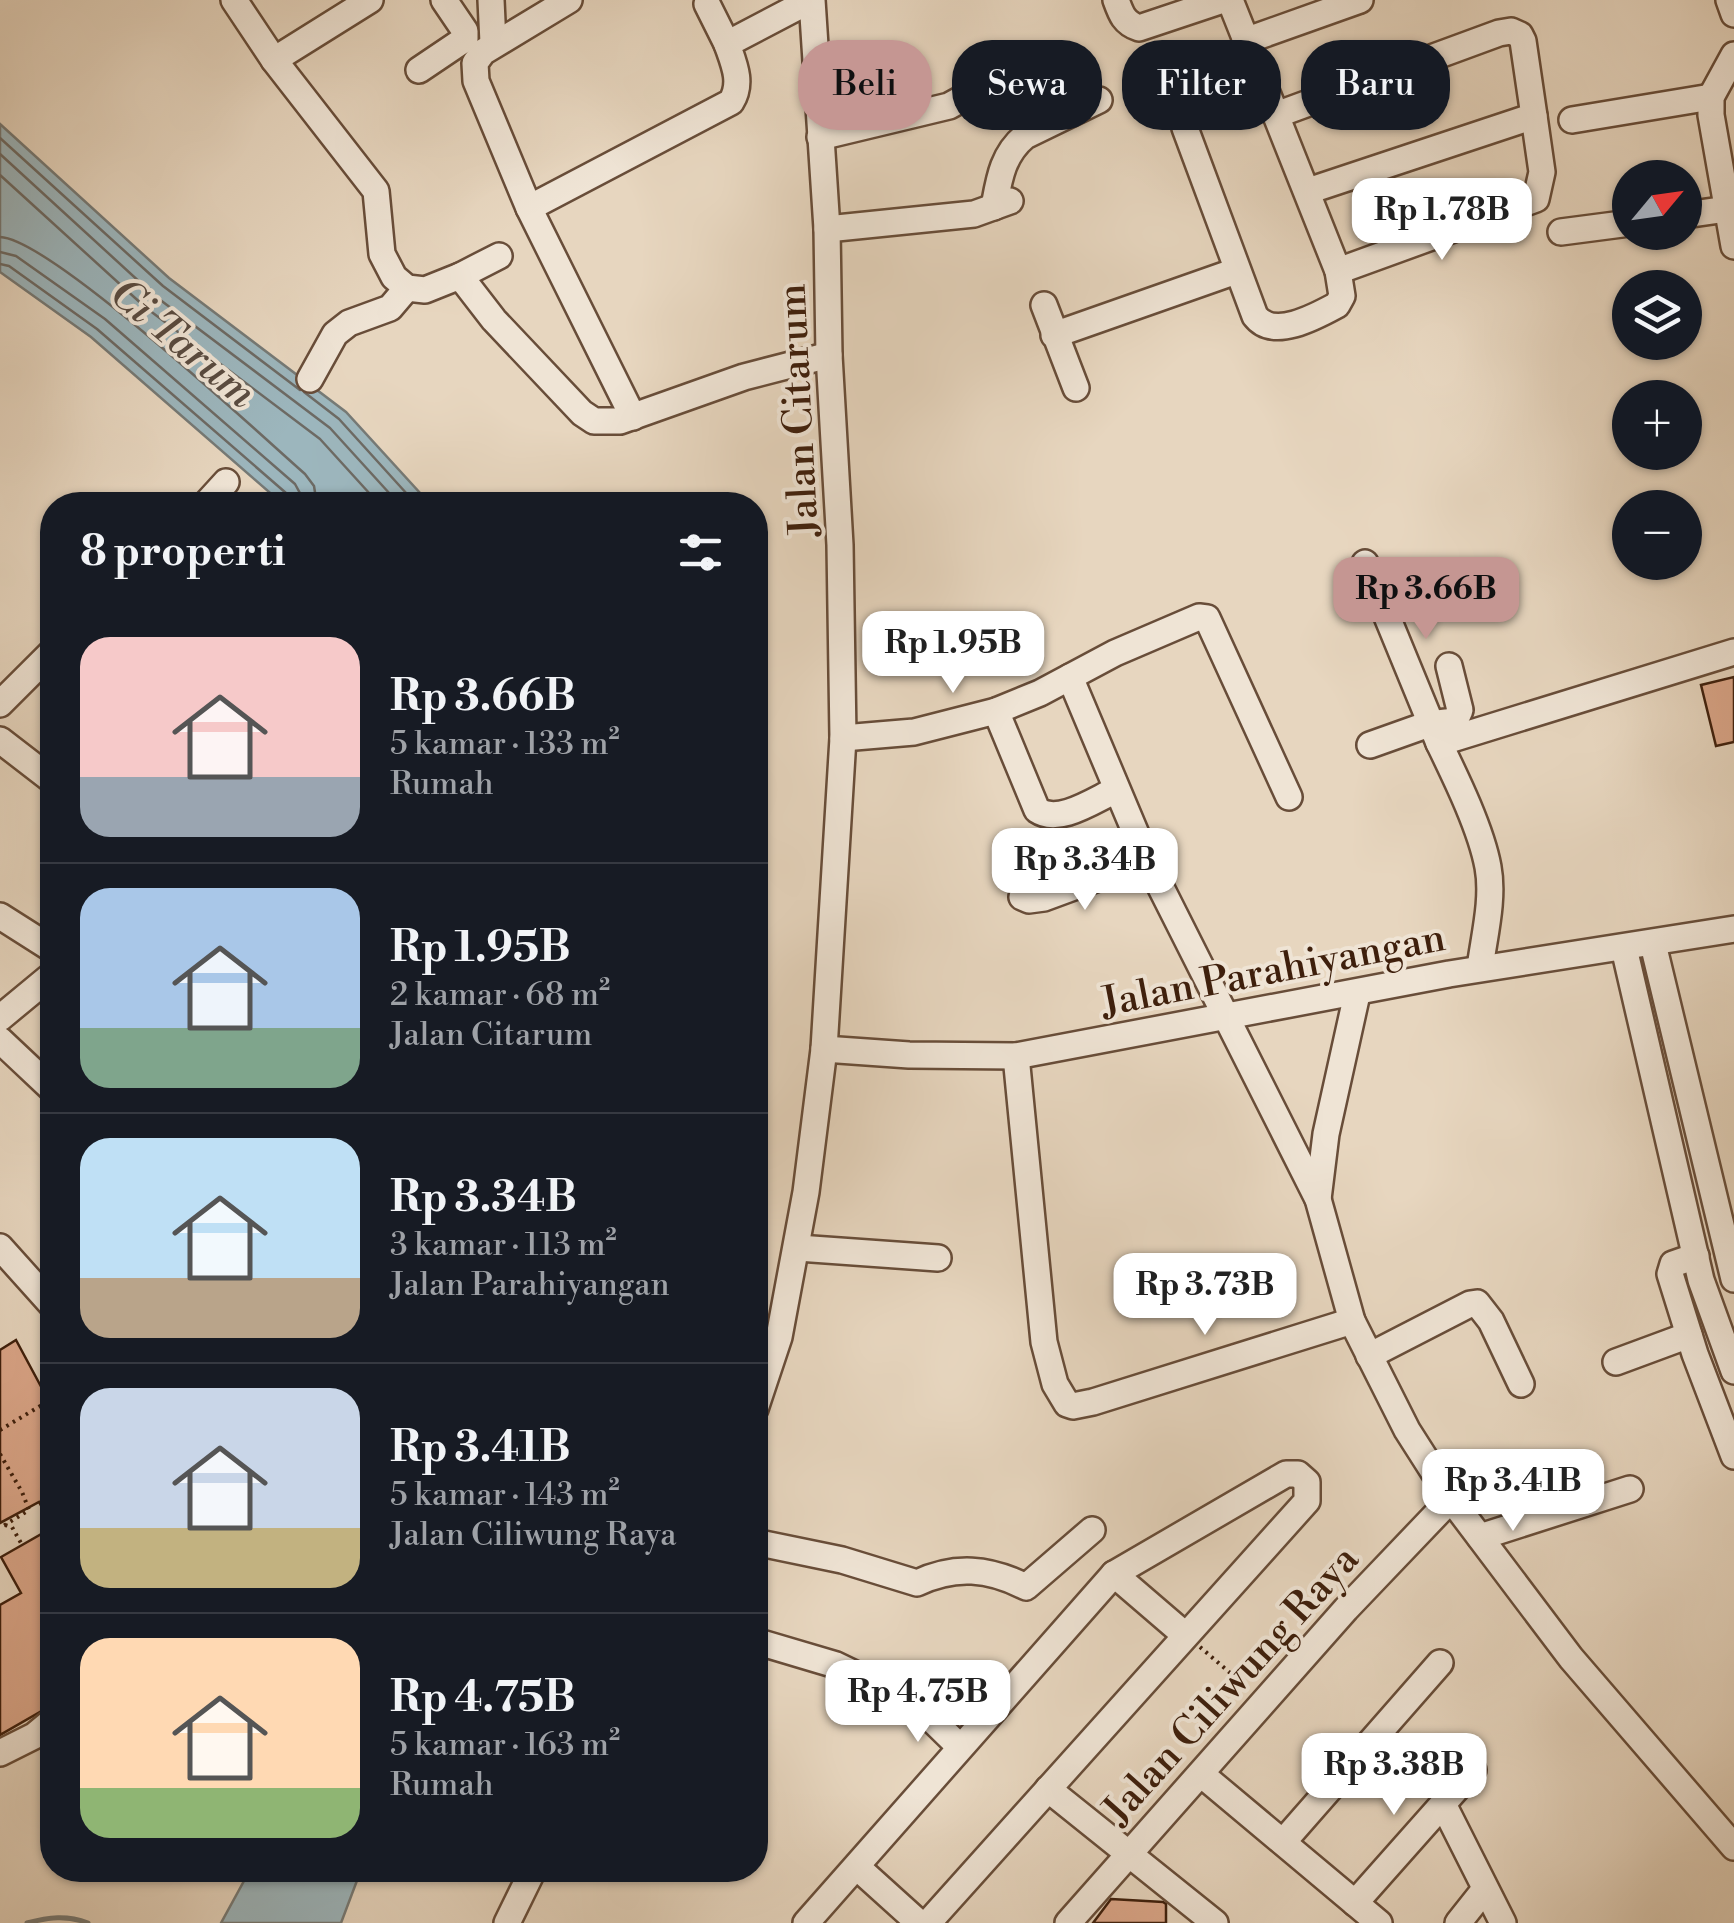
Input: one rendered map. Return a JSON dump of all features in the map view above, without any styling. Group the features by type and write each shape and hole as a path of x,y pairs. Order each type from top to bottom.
{"street":[{"path":"234,0 274,60 376,191 382,254 394,277 407,288 425,290 499,256"},
{"path":"274,60 370,0"},
{"path":"418,70 465,40 466,31 444,0"},
{"path":"491,0 493,44"},
{"path":"568,0 493,44 475,63 476,81 529,208 633,416"},
{"path":"726,44 812,0"},
{"name":"Jalan Citarum","path":"768,1367 798,1248 824,1049 843,738 840,544 829,355 827,228 812,0"},
{"path":"1116,0 1128,25 1138,28 1226,0 1245,40"},
{"path":"1248,40 1360,0"},
{"path":"1729,0 1734,14"},
{"path":"529,208 731,102 738,91 736,72 709,1"},
{"path":"1281,113 1455,48 1511,31 1520,35 1542,172 1536,198 1338,271"},
{"path":"1734,55 1711,97 1715,150 1734,246"},
{"path":"1572,120 1711,97"},
{"path":"820,137 952,104"},
{"path":"1308,191 1534,116"},
{"path":"1186,130 1255,316 1261,324 1272,328 1320,314 1337,305 1342,296 1338,271 1281,127"},
{"path":"827,228 974,214 1002,204 1002,166 1014,145 1037,130"},
{"path":"1702,213 1727,209"},
{"path":"1561,232 1612,225"},
{"path":"1054,335 1236,271"},
{"path":"460,276 494,320 582,413 606,423 744,377 829,355"},
{"path":"310,379 335,334 349,322 390,308 407,288"},
{"path":"1044,305 1076,388"},
{"path":"217,492 226,482"},
{"path":"1365,562 1434,734 1458,783 1488,866 1480,968"},
{"path":"843,738 914,732 996,711 1115,652 1199,617 1207,618 1289,797"},
{"path":"1370,746 1434,734 1734,652"},
{"path":"0,704 40,664"},
{"path":"1434,734 1459,716 1449,666"},
{"path":"1070,677 1147,860 1318,1200 1352,1321 1407,1430 1451,1498 1571,1658 1734,1848"},
{"path":"996,711 1037,810 1046,816 1057,816 1116,790"},
{"path":"0,740 40,771"},
{"path":"1022,897 1044,898 1147,860"},
{"path":"0,916 40,941"},
{"name":"Jalan Parahiyangan","path":"824,1049 909,1056 1016,1056 1480,968 1734,929"},
{"path":"1653,944 1734,1275 1673,1264 1670,1270 1692,1344 1734,1456"},
{"path":"1624,948 1698,1268 1734,1371"},
{"path":"0,1018 40,985"},
{"path":"1318,1200 1326,1134 1357,994"},
{"path":"0,1040 40,1078"},
{"path":"1016,1056 1044,1342 1054,1384 1067,1404 1092,1402 1352,1321"},
{"path":"0,1247 40,1292"},
{"path":"798,1248 938,1258"},
{"path":"1369,1356 1477,1303 1492,1320 1521,1384"},
{"path":"1616,1362 1692,1344 1723,1342"},
{"path":"806,1923 1114,1574 1286,1474 1308,1482 1307,1501 928,1923"},
{"path":"1480,1537 1630,1488"},
{"name":"Jalan Ciliwung Raya","path":"1068,1923 1346,1609 1451,1498"},
{"path":"768,1545 842,1560 917,1582 938,1573 970,1570 999,1573 1026,1587 1092,1530"},
{"path":"1114,1574 1185,1635"},
{"path":"768,1646 836,1665 914,1703 960,1746"},
{"path":"1283,1842 1440,1662"},
{"path":"0,1753 40,1731"},
{"path":"1355,1903 1473,1770"},
{"path":"1201,1774 1379,1923"},
{"path":"1048,1789 1214,1923"},
{"path":"1443,1804 1503,1923"},
{"path":"856,1867 919,1923"},
{"path":"507,1923 527,1882"},
{"path":"1458,1923 1486,1889"}],"path":[{"path":"0,1430 40,1406"},
{"path":"0,1454 29,1510 2,1527"},
{"path":"2,1527 12,1528 20,1542"},
{"path":"1185,1635 1266,1702"}],"water":[{"name":"Ci Tarum","path":"0,124 169,278 346,412 419,492 269,492 91,337 0,272"},
{"path":"243,1882 356,1882 341,1923 221,1923"}],"building":[{"path":"1734,677 1734,742 1716,746 1701,685"},
{"path":"16,1340 40,1385 40,1504 0,1523 0,1350"},
{"path":"40,1535 40,1712 0,1735 0,1605 21,1593 1,1557"},
{"path":"1111,1899 1163,1902 1166,1923 1093,1923"}],"waterway":[{"path":"27,1923 58,1918 88,1923"}]}
